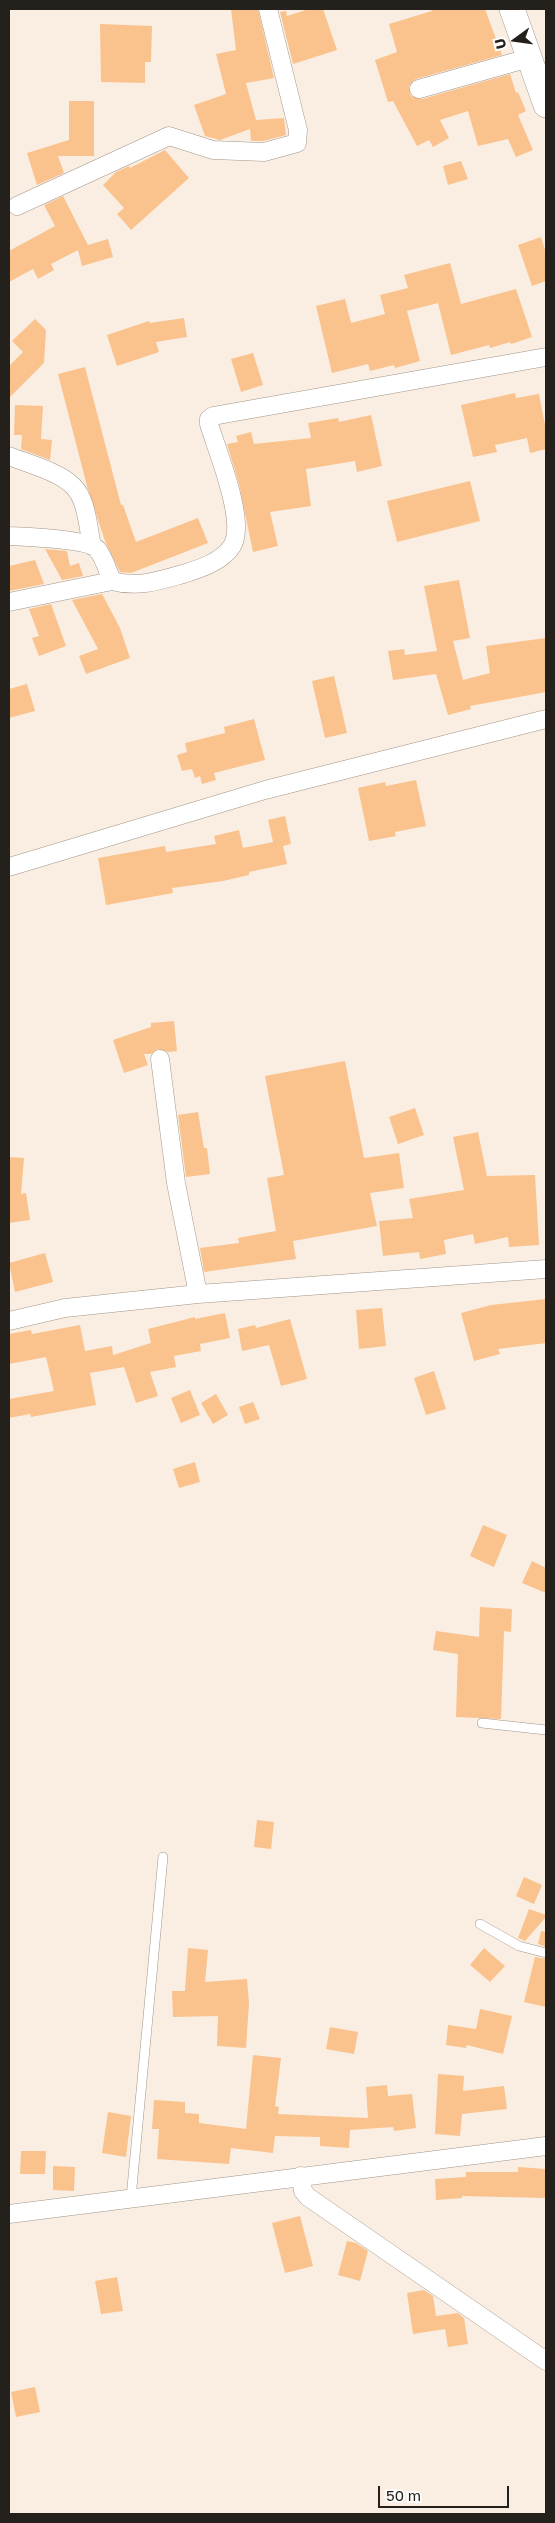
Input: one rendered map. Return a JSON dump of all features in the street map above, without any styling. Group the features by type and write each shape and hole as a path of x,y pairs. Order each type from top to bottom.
{"street":[{"path":"17,206 170,136 213,150 264,152 297,143 298,130 268,9"},
{"path":"512,9 546,105"},
{"path":"419,89 530,58"},
{"path":"9,602 112,581 126,585 145,584 204,567 232,545 236,528 232,501 209,424 209,419 213,416 546,357"},
{"path":"9,456 60,477 73,485 81,498 92,546"},
{"path":"9,536 58,539 92,546 100,553 112,581"},
{"path":"9,867 266,790 546,719"},
{"path":"160,1059 175,1175 198,1294"},
{"path":"9,1321 65,1308 198,1294 546,1269"},
{"path":"9,2214 546,2146"},
{"path":"301,2176 303,2191 308,2197 546,2361"}],"lane":[{"path":"482,1723 546,1730"},
{"path":"131,2198 163,1857"},
{"path":"480,1924 519,1946 546,1953"}],"building":[{"path":"231,9 258,9 274,78 246,83 256,120 284,118 286,135 263,141 251,141 250,129 220,140 205,136 194,105 226,94 216,54 236,50"},
{"path":"309,9 323,9 337,50 293,64 280,12 286,11 287,16"},
{"path":"431,9 485,9 502,55 416,79 409,86 411,96 422,99 510,74 516,93 518,92 526,111 518,115 533,150 516,157 508,139 478,146 468,111 440,120 449,138 433,147 429,140 417,146 393,101 388,102 375,60 397,52 389,24 432,11"},
{"path":"100,24 152,26 151,62 145,62 145,83 101,82"},
{"path":"69,101 94,101 94,156 58,156 64,173 37,185 27,153 69,140"},
{"path":"165,150 189,178 131,230 117,214 124,208 103,185 116,172 129,166 130,168"},
{"path":"461,161 468,179 448,185 443,166"},
{"path":"63,196 88,245 108,239 113,257 82,266 78,250 51,264 54,270 38,279 33,269 9,282 9,251 55,226 44,205"},
{"path":"541,237 546,253 546,281 532,286 518,245"},
{"path":"450,263 461,304 516,289 532,337 511,344 510,342 490,348 489,345 451,355 438,303 407,311 420,361 395,368 394,365 370,371 368,364 332,373 316,306 345,299 351,323 385,314 380,295 408,288 404,275"},
{"path":"184,318 187,337 156,342 159,352 117,366 107,335 149,321 150,323"},
{"path":"35,319 46,330 44,363 9,398 9,366 23,352 12,341"},
{"path":"253,353 263,385 241,392 231,359"},
{"path":"85,367 121,505 123,505 136,542 198,518 208,543 131,573 120,572 106,544 87,486 58,374"},
{"path":"515,393 516,398 539,394 546,430 546,449 530,453 527,438 495,445 497,452 473,457 461,405"},
{"path":"15,405 43,406 41,439 52,440 50,460 21,449 22,435 14,435"},
{"path":"371,415 382,466 357,472 355,461 306,469 311,506 270,512 278,546 253,552 239,484 227,444 238,442 236,436 251,432 254,444 311,438 308,423 338,418 339,422"},
{"path":"470,481 480,521 397,542 387,501"},
{"path":"45,549 67,551 70,566 79,563 83,576 62,580"},
{"path":"35,560 44,584 9,591 9,566"},
{"path":"459,580 470,638 453,641 463,680 490,673 486,646 546,638 546,692 470,706 471,709 448,715 436,674 393,680 388,651 404,649 405,655 437,651 424,586"},
{"path":"102,594 120,628 130,658 86,674 79,656 98,649 72,600"},
{"path":"51,604 66,646 39,656 32,638 39,636 29,609"},
{"path":"334,676 347,733 325,738 312,681"},
{"path":"27,684 35,711 9,718 9,689"},
{"path":"254,719 265,760 214,773 216,780 202,784 200,776 195,778 192,769 182,771 177,755 187,752 185,743 225,733 224,727"},
{"path":"416,780 426,826 395,832 396,836 369,841 358,788 385,782 386,786"},
{"path":"285,816 291,844 283,846 287,864 249,872 249,875 223,881 172,888 173,893 106,905 98,858 165,846 166,852 216,844 214,836 239,830 243,848 273,842 268,820"},
{"path":"174,1021 177,1051 168,1052 158,1049 151,1054 144,1054 148,1065 124,1073 113,1040 151,1027 151,1023"},
{"path":"345,1061 364,1158 399,1153 404,1188 370,1193 377,1226 293,1241 296,1259 204,1272 200,1248 239,1243 238,1238 276,1231 267,1178 284,1175 265,1076"},
{"path":"415,1108 424,1135 398,1144 389,1117"},
{"path":"198,1112 204,1148 207,1148 210,1174 186,1177 178,1115"},
{"path":"478,1132 487,1176 535,1175 539,1245 509,1247 508,1237 475,1244 473,1234 444,1240 446,1254 420,1259 419,1252 383,1256 379,1221 413,1218 409,1199 464,1190 453,1137"},
{"path":"9,1157 24,1158 21,1194 26,1193 30,1220 9,1223"},
{"path":"45,1253 53,1282 15,1292 9,1263"},
{"path":"546,1299 546,1343 498,1349 500,1354 474,1361 461,1313 491,1305"},
{"path":"382,1308 386,1346 359,1349 356,1310"},
{"path":"225,1313 230,1338 200,1344 201,1351 174,1356 176,1367 150,1372 158,1396 136,1403 124,1367 90,1373 96,1405 31,1417 30,1414 9,1418 9,1399 54,1391 46,1357 9,1364 9,1334 31,1330 32,1334 80,1325 85,1351 112,1346 113,1355 151,1343 148,1329 195,1317 195,1319"},
{"path":"290,1319 307,1379 281,1386 269,1345 242,1351 238,1329 255,1325 256,1328"},
{"path":"434,1371 446,1409 426,1415 414,1378"},
{"path":"190,1390 200,1415 181,1423 171,1398"},
{"path":"216,1394 228,1415 213,1424 201,1403"},
{"path":"253,1402 260,1419 245,1424 239,1407"},
{"path":"195,1462 200,1482 179,1488 173,1469"},
{"path":"483,1525 507,1535 494,1567 470,1556"},
{"path":"532,1561 546,1568 546,1593 522,1583"},
{"path":"480,1607 512,1609 511,1632 504,1631 501,1719 456,1717 458,1654 433,1650 436,1631 479,1637"},
{"path":"257,1820 274,1822 271,1849 254,1847"},
{"path":"524,1877 542,1885 534,1904 516,1896"},
{"path":"529,1909 546,1915 546,1917 525,1941 518,1938"},
{"path":"541,1931 546,1932 546,1947 538,1944"},
{"path":"188,1948 208,1950 205,1982 247,1979 249,2003 246,2048 217,2046 218,2016 173,2017 172,1991 185,1991"},
{"path":"484,1948 505,1966 490,1982 470,1965"},
{"path":"535,1957 546,1959 546,2007 524,2002"},
{"path":"480,2009 512,2016 503,2054 467,2045 466,2048 446,2045 448,2025 476,2029"},
{"path":"330,2027 358,2032 354,2054 326,2049"},
{"path":"253,2055 281,2058 275,2106 279,2107 278,2114 368,2118 366,2087 387,2085 388,2096 412,2094 416,2128 394,2131 393,2127 350,2130 349,2148 320,2146 320,2137 275,2136 273,2153 231,2148 229,2164 157,2159 159,2129 152,2129 154,2100 185,2102 185,2113 199,2114 199,2123 246,2129"},
{"path":"438,2074 464,2076 463,2091 504,2086 507,2109 462,2114 460,2136 435,2134"},
{"path":"108,2112 131,2116 126,2157 102,2153"},
{"path":"21,2151 46,2151 45,2174 20,2174"},
{"path":"53,2166 75,2167 74,2191 53,2190"},
{"path":"518,2167 546,2169 546,2198 462,2196 462,2198 436,2200 435,2179 466,2177 466,2172 518,2172"},
{"path":"300,2216 313,2266 285,2273 272,2223"},
{"path":"347,2241 356,2243 368,2251 360,2281 338,2275"},
{"path":"117,2277 123,2311 101,2314 95,2281"},
{"path":"424,2290 433,2296 436,2316 458,2313 464,2318 468,2344 448,2347 445,2329 413,2334 407,2293"},
{"path":"35,2387 40,2412 16,2417 11,2392"}]}
